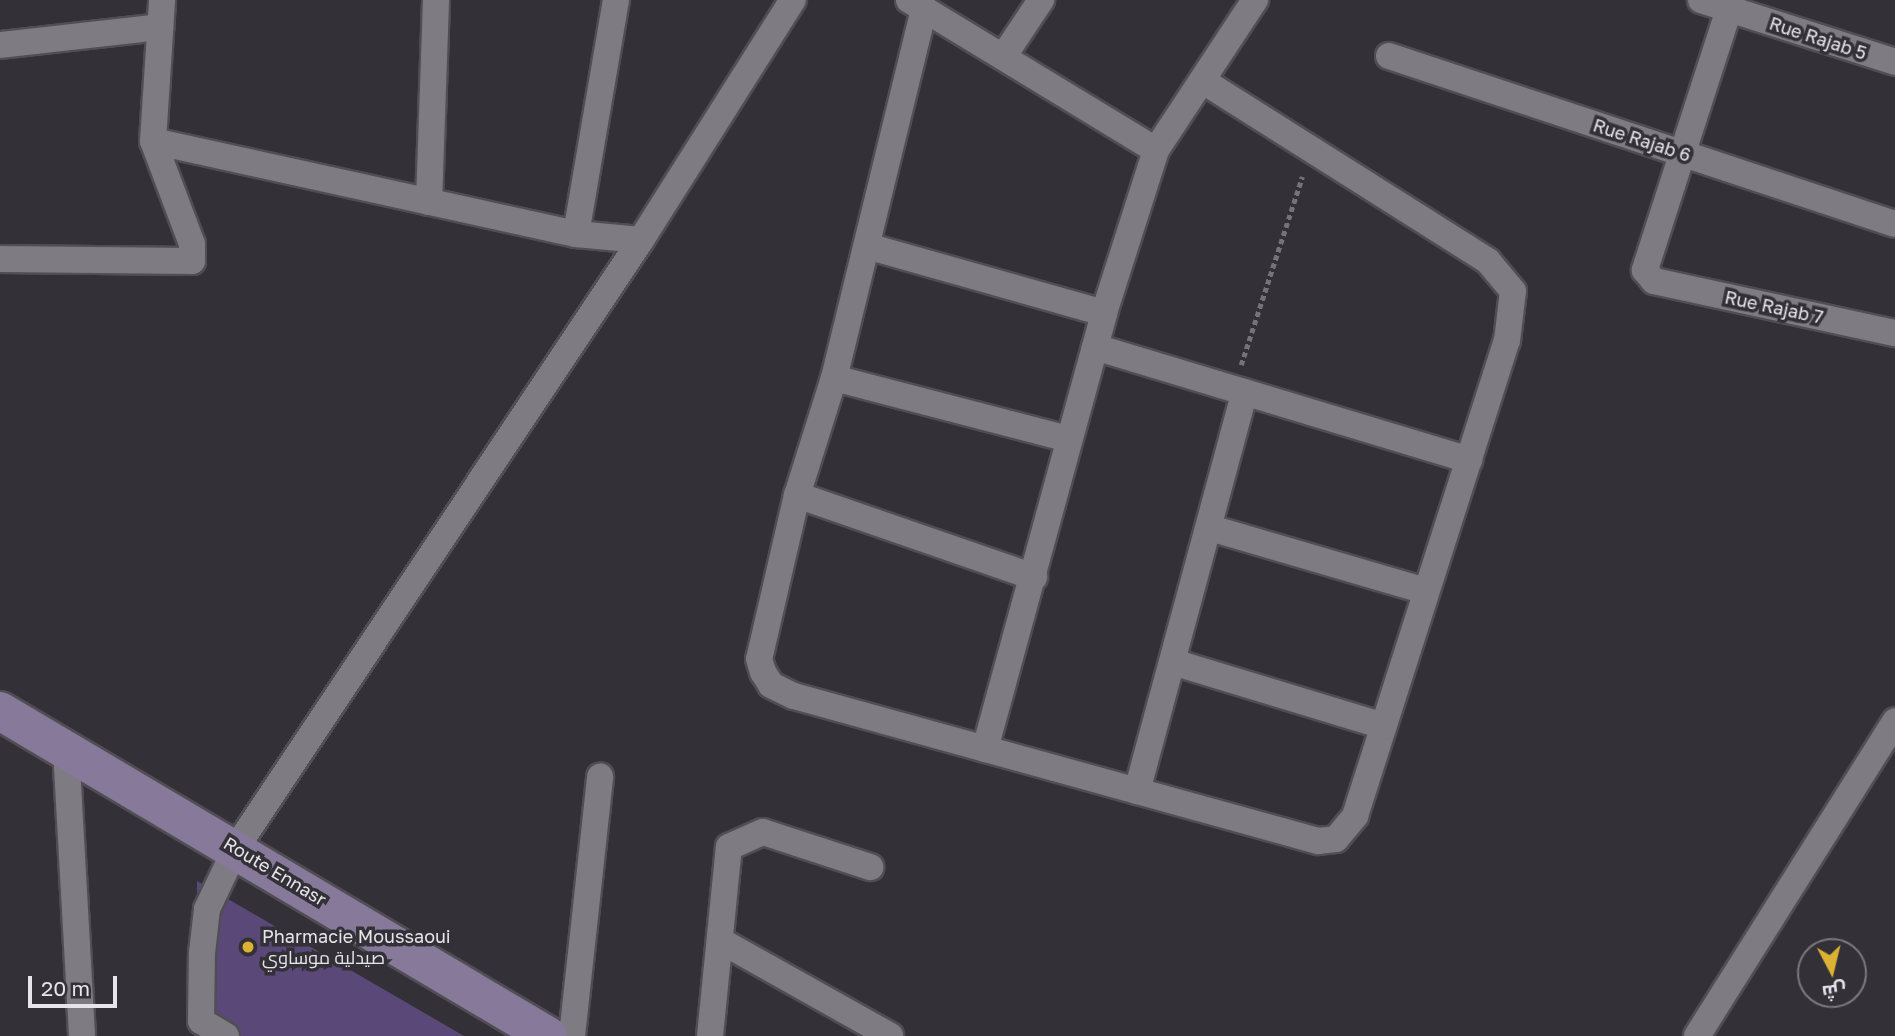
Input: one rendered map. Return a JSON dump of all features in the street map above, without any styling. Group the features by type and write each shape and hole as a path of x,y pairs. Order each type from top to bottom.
{"main road":[{"name":"Route Ennasr","path":"0,711 236,848 548,1036"}],"street":[{"path":"0,259 192,261 192,244 153,141 162,0"},
{"path":"429,202 436,0"},
{"path":"576,234 616,0"},
{"path":"226,1036 201,1029 207,909 236,848 641,240 793,0"},
{"path":"1003,57 1041,0"},
{"path":"985,749 1034,577 1094,347 1156,150 1255,0"},
{"name":"Rue Rajab 5","path":"1701,0 1731,5 1895,62"},
{"path":"1156,150 916,4 867,246 834,377 797,495 759,659 771,685 985,749 1318,841 1336,839 1355,816 1507,341 1513,291 1488,261 1202,80"},
{"path":"1679,153 1731,5"},
{"path":"0,45 160,27"},
{"name":"Rue Rajab 6","path":"1389,56 1895,224"},
{"path":"153,141 576,234 641,240"},
{"name":"Rue Rajab 7","path":"1679,153 1644,261 1654,281 1895,333"},
{"path":"867,246 1104,313"},
{"path":"1094,347 1469,460"},
{"path":"834,377 1069,439"},
{"path":"1137,791 1210,528 1239,391"},
{"path":"797,495 1034,577"},
{"path":"1210,528 1426,591"},
{"path":"1173,662 1384,726"},
{"path":"1697,1036 1895,721"},
{"path":"66,749 82,1036"},
{"path":"572,1036 600,776"},
{"path":"710,1036 729,847 740,837 763,832 870,867"},
{"path":"721,941 890,1036"}],"path":[{"path":"1239,391 1311,150"}],"shaded area":[{"path":"197,881 464,1036 197,1036"}],"place":[{"name":"Pharmacie Moussaoui صيدلية موساوي","path":"248,947"}]}
